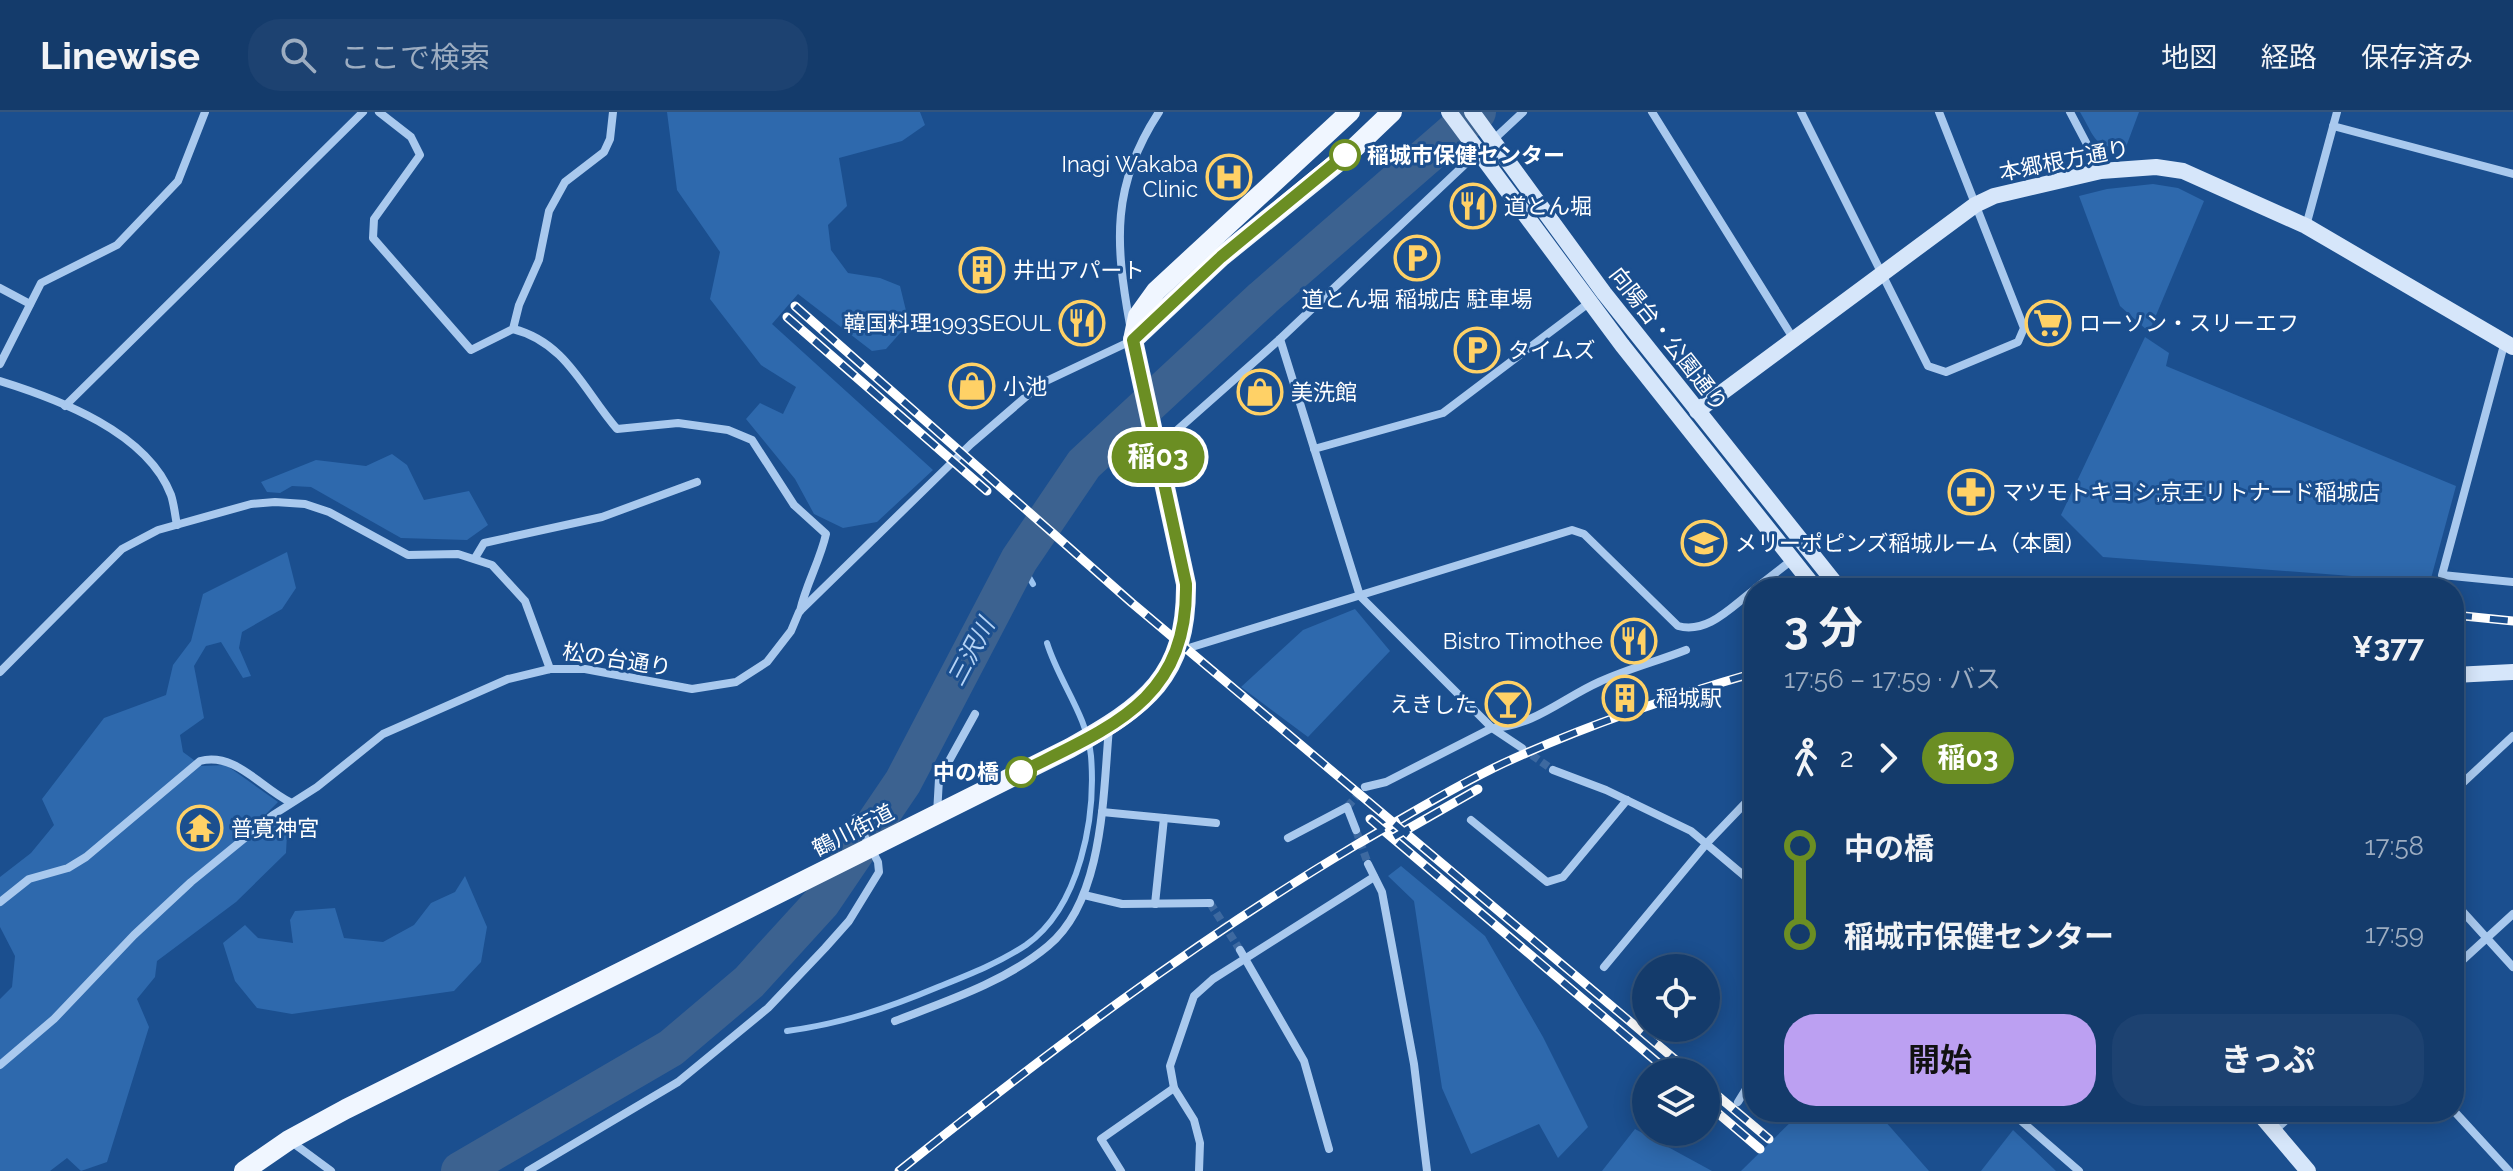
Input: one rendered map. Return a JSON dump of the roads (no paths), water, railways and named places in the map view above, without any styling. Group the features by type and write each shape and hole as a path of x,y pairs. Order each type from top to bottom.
{"main road":[{"path":"1133,340 1138,316 1156,291 1350,112"},
{"path":"1133,340 1221,257 1348,154 1392,112"},
{"name":"鶴川街道","path":"244,1171 289,1140 821,873 874,855 905,831 1070,748 1104,728 1148,695 1178,651 1186,612 1186,584 1133,340"}],"street":[{"path":"0,364 41,283 117,245 178,181 205,112"},
{"path":"65,406 363,112"},
{"path":"379,112 411,137 420,155 374,219 373,238 471,350 513,329 531,333 553,347 617,429 678,423 728,430 752,440 794,505 826,534 818,566 804,592 799,612"},
{"path":"513,329 539,260 549,211 565,182 604,152 610,139 613,112"},
{"path":"1133,340 1121,275 1120,211 1135,152 1159,112"},
{"name":"向陽台・公園通り","path":"1449,112 1590,303 1807,578"},
{"name":"向陽台・公園通り","path":"1472,112 1604,293 1831,578"},
{"path":"1488,134 1523,112"},
{"path":"1652,112 1793,338"},
{"path":"1801,112 1928,366 1946,372 2018,342 2024,328 1939,112"},
{"path":"2070,112 2101,171"},
{"path":"2306,226 2337,112"},
{"path":"2333,126 2513,174"},
{"path":"1155,443 1280,339 1474,146"},
{"name":"本郷根方通り","path":"1697,411 1975,205 1994,196 2101,171 2156,167 2183,171 2306,226 2508,346"},
{"path":"0,288 30,304"},
{"path":"1314,449 1443,413 1604,293"},
{"path":"1280,339 1360,596 1492,728 1522,748"},
{"name":"松の台通り","path":"0,672 122,549 158,530 251,504 292,502 329,512 408,555 458,554 475,558 502,572 525,601 550,669 585,669 666,686 722,686 736,682 767,662 791,631 799,612 971,444 1042,383 1133,340"},
{"path":"2508,346 2442,575 2513,582"},
{"path":"0,381 65,406 106,428 149,460 170,493 177,525"},
{"path":"475,558 484,543 602,517 697,482"},
{"path":"1178,651 1572,530 1584,534 1678,626 1698,629 1744,597"},
{"path":"1769,578 1792,560"},
{"path":"1365,787 1386,782 1492,728 1507,727 1548,712 1598,682 1686,650"},
{"path":"0,1065 54,1019 134,935 191,882 290,802 317,787 383,734 508,679 550,669"},
{"path":"2464,674 2513,672"},
{"path":"937,814 939,779 975,714"},
{"path":"895,1021 956,997 1034,957 1052,944 1084,895 1102,812 1104,728"},
{"path":"2464,782 2513,736"},
{"path":"0,902 29,879 68,868 86,857 200,761 216,757 231,762 290,802"},
{"path":"1553,770 1627,800 1691,831 1744,875"},
{"path":"1471,820 1547,882 1563,877 1627,800"},
{"path":"1604,967 1707,843 1744,804"},
{"path":"1288,838 1347,807 1356,830"},
{"path":"1102,812 1216,823"},
{"path":"1155,904 1164,818"},
{"path":"528,1171 646,1103 768,1008 849,921 879,872 856,820"},
{"path":"1368,864 1382,892 1408,1033 1427,1171"},
{"path":"1199,1171 1200,1143 1194,1120 1174,1088 1170,1066 1194,996 1213,979 1374,877"},
{"path":"1084,895 1122,904 1210,903"},
{"path":"2464,913 2513,967"},
{"path":"2464,959 2513,914"},
{"path":"1240,950 1304,1061 1329,1149"},
{"path":"1121,1171 1101,1139 1174,1088"},
{"path":"1738,1102 1744,1092"},
{"path":"2025,1122 2079,1171"},
{"path":"2266,1122 2308,1171"},
{"path":"2274,1131 2284,1122"},
{"path":"2464,1122 2509,1171"},
{"path":"289,1140 331,1171"}],"waterway":[{"name":"三沢川","path":"460,1171 671,1048 749,982 821,903 903,782 1019,560 1084,464 1263,298 1477,112"},
{"path":"1019,560 1033,584"},
{"path":"787,1031 864,1014 983,968 1026,945 1045,929 1060,908 1072,885 1087,833 1091,806 1091,756 1084,727 1047,643"}],"tunnel":[{"path":"1522,748 1553,770"},
{"path":"1347,807 1365,787"},
{"path":"1356,830 1368,864"},
{"path":"1210,903 1240,950"}],"railway":[{"path":"795,306 1132,603 1673,1058"},
{"path":"787,317 987,491"},
{"path":"2464,616 2513,621"},
{"path":"899,1171 1009,1084 1179,959 1356,845 1466,782 1534,749 1628,713 1744,676"},
{"path":"1394,837 1478,789"},
{"path":"1370,819 1652,1058"},
{"path":"1720,1098 1744,1118"},
{"path":"1720,1115 1760,1149"},
{"path":"1749,1122 1769,1139"}],"place":[{"name":"稲城市保健センター","path":"1345,155"},
{"name":"Inagi Wakaba Clinic","path":"1229,177"},
{"name":"道とん堀","path":"1473,206"},
{"name":"道とん堀 稲城店 駐車場","path":"1417,258"},
{"name":"井出アパート","path":"982,270"},
{"name":"韓国料理1993SEOUL","path":"1082,323"},
{"name":"ローソン・スリーエフ","path":"2048,323"},
{"name":"タイムズ","path":"1477,350"},
{"name":"小池","path":"972,386"},
{"name":"美洗館","path":"1260,392"},
{"name":"マツモトキヨシ;京王リトナード稲城店","path":"1971,492"},
{"name":"メリーポピンズ稲城ルーム（本園）","path":"1704,543"},
{"name":"Bistro Timothee","path":"1634,641"},
{"name":"稲城駅","path":"1625,698"},
{"name":"えきした","path":"1508,704"},
{"name":"中の橋","path":"1021,772"},
{"name":"普寛神宮","path":"200,828"}]}
